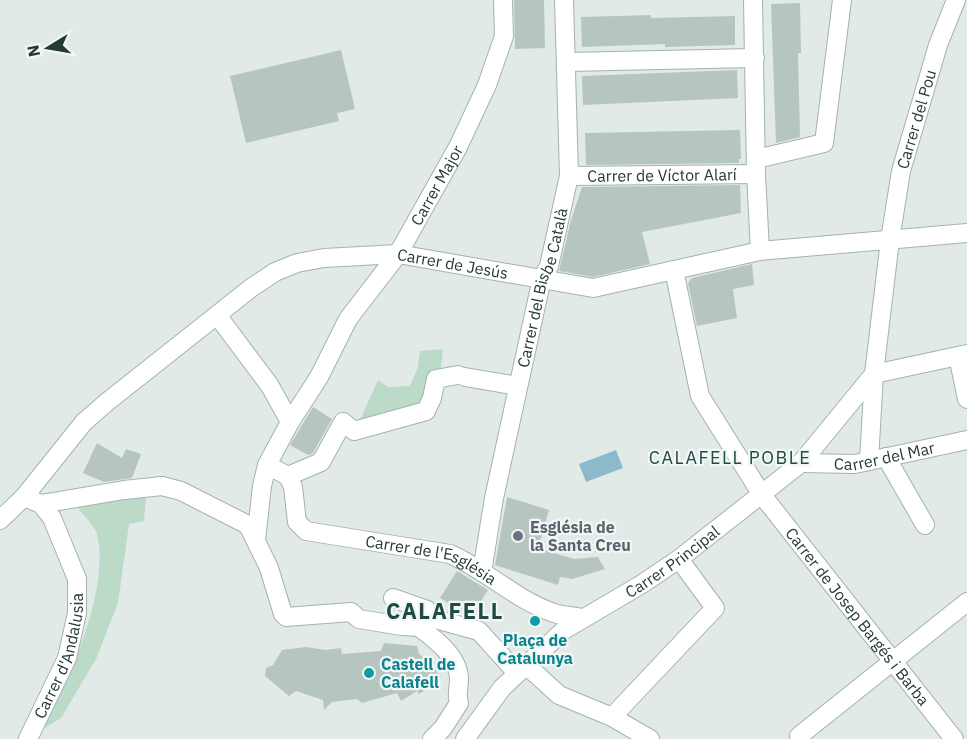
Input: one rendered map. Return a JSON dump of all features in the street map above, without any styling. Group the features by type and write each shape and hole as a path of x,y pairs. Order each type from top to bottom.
{"street":[{"name":"Carrer Major","path":"256,540 262,486 267,465 275,447 319,377 348,319 398,254 458,147 487,85 504,36 503,0"},
{"name":"Carrer del Bisbe Català","path":"482,572 494,498 518,386 542,278 549,266 568,176 564,0"},
{"path":"753,0 760,251"},
{"name":"Carrer de Víctor Alarí","path":"568,176 756,166 824,143 842,0"},
{"name":"Carrer del Pou","path":"878,459 874,374 890,240 901,171 938,45 956,0"},
{"path":"566,62 755,58"},
{"name":"Carrer de Jesús","path":"0,520 24,497 84,422 217,315 275,272 297,263 324,258 398,254 593,288 760,251 967,233"},
{"name":"Carrer de Josep Bargés i Barba","path":"674,270 700,396 762,495 954,739"},
{"path":"217,315 270,386 290,422"},
{"path":"874,374 962,355 967,399"},
{"name":"Carrer Principal","path":"465,739 502,688 564,630 679,559 801,463 874,374"},
{"path":"267,465 288,476 321,462 343,422 354,432 426,411 432,398 436,379 461,376 518,386"},
{"name":"Carrer del Mar","path":"801,463 855,464 967,440"},
{"path":"878,459 925,525"},
{"name":"Carrer de l'Església","path":"288,476 293,487 297,522 306,531 450,554 525,600 554,613 582,618"},
{"path":"24,497 41,504 162,486 181,491 248,525 272,574 283,614 291,617 351,612 358,619 419,627 444,648 458,670 457,697 459,703 443,728 432,739"},
{"name":"Carrer d'Andalusia","path":"28,739 67,658 77,613 77,579 52,518 41,504"},
{"path":"612,717 715,608 679,559"},
{"path":"393,598 427,610 439,620 479,631 521,669 559,695 612,717 650,739"},
{"path":"799,736 967,602"},
{"path":"419,627 427,610"},
{"path":"954,739 967,728"}],"green space":[{"path":"443,349 441,368 428,375 427,393 417,406 360,420 378,380 388,387 410,386 418,367 420,351"},
{"path":"146,495 144,521 129,524 118,603 96,659 61,718 43,729 64,687 84,636 97,584 100,560 97,534 78,508 129,496"}],"water":[{"path":"616,450 623,468 586,482 579,464"}],"building":[{"path":"514,0 544,0 545,48 515,49"},
{"path":"800,3 801,53 798,53 800,137 776,143 771,4"},
{"path":"651,15 651,18 735,16 735,45 665,47 665,44 582,47 581,17"},
{"path":"341,50 355,109 337,113 339,121 246,143 230,76"},
{"path":"737,70 738,98 583,105 582,76"},
{"path":"740,130 741,159 739,163 586,165 585,133"},
{"path":"740,185 741,213 642,232 650,264 593,277 559,271 571,220 582,187"},
{"path":"752,264 754,285 733,289 737,318 697,326 688,283 692,278"},
{"path":"313,407 332,419 313,453 308,455 290,445"},
{"path":"97,443 122,458 126,449 141,454 132,478 104,482 83,473"},
{"name":"Església de la Santa Creu","path":"507,497 549,510 538,548 574,559 598,557 605,569 572,579 560,577 558,585 495,565"},
{"path":"457,571 488,590 471,617 440,598"},
{"name":"Castell de Calafell","path":"384,643 417,646 419,654 441,677 419,694 417,691 401,701 397,693 362,703 357,699 332,702 324,710 323,700 296,691 289,696 265,676 266,668 273,665 282,650 306,647 325,650 341,648 342,654 381,651"}],"place":[{"name":"Església de la Santa Creu","path":"518,536"},
{"name":"Plaça de Catalunya","path":"535,621"},
{"name":"Castell de Calafell","path":"369,673"}],"district":[{"name":"CALAFELL POBLE","path":"730,457"},
{"name":"CALAFELL","path":"445,610"}]}
